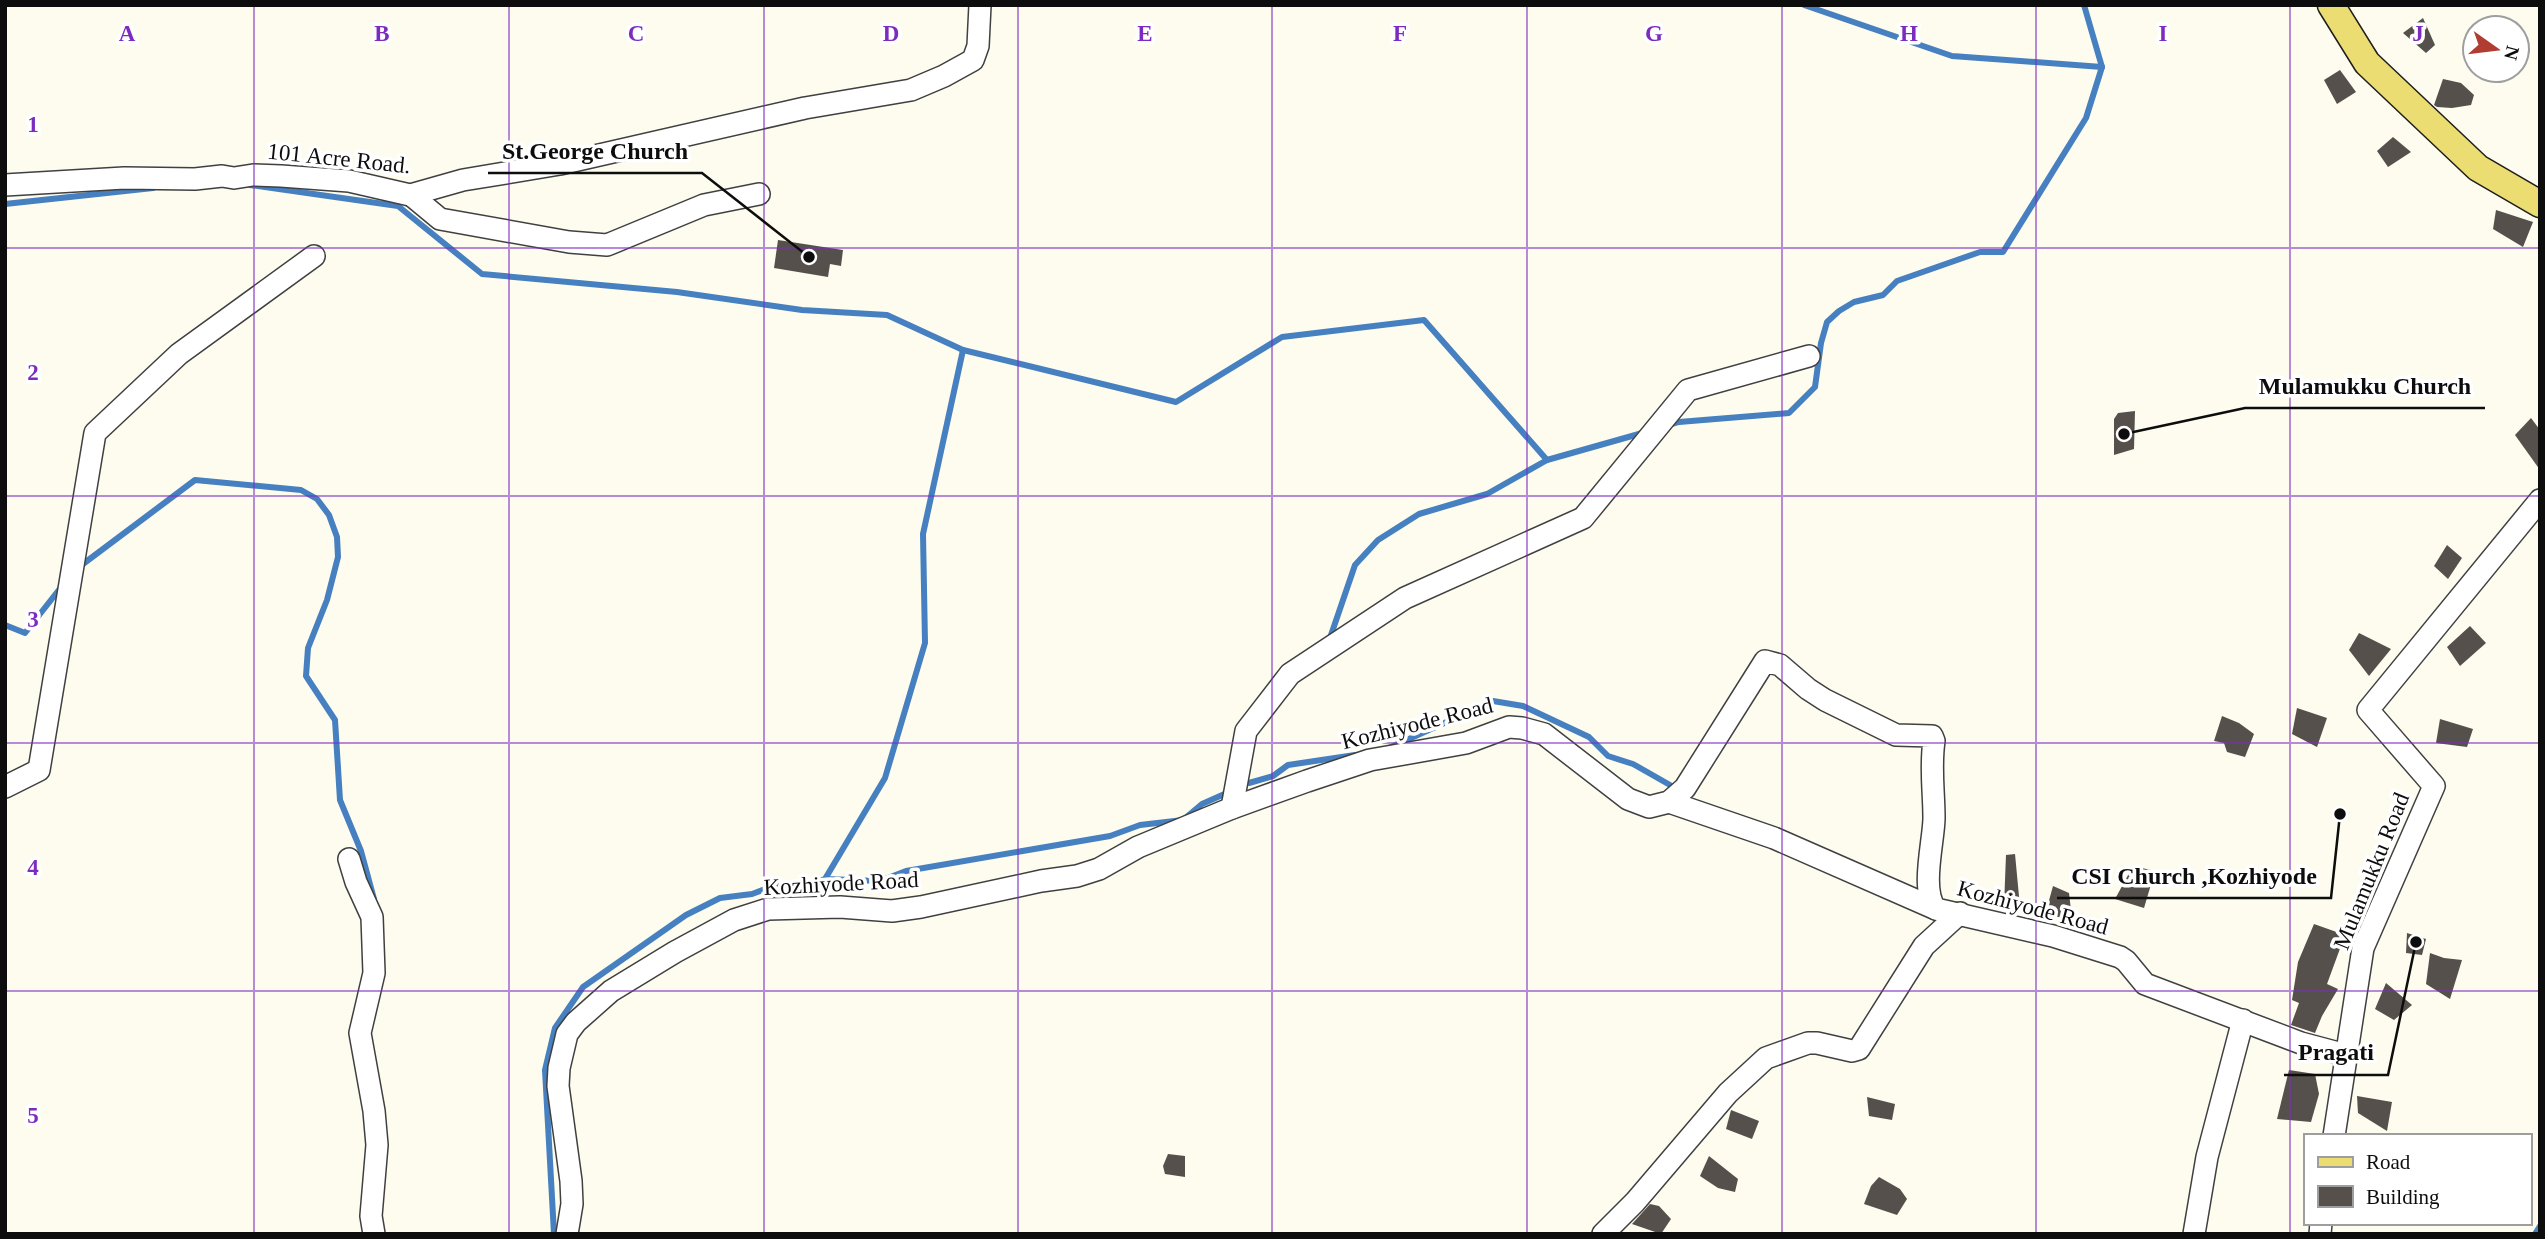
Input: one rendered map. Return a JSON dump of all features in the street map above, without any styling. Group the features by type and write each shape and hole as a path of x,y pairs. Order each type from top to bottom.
{"main road":[{"path":"2331,5 2367,63 2478,169 2540,204"}],"street":[{"name":"101 Acre Road.","path":"5,186 124,178 195,179 253,175 349,181 414,199 463,180 560,164 804,108 911,90 973,60 978,46 980,5"},
{"path":"414,199 440,219 569,242 607,245 704,205 759,194"},
{"path":"5,787 38,770 95,433 180,355 314,256"},
{"path":"1231,808 1246,731 1290,674 1405,598 1583,518 1688,390 1809,356"},
{"name":"Mulamukku Road","path":"2334,1134 2363,948 2434,786 2368,710 2540,500"},
{"name":"Kozhiyode Road","path":"567,1234 572,1204 571,1181 558,1068 568,1034 576,1022 611,991 734,920 768,909 812,907 892,911 1077,876 1099,869 1139,847 1231,808 1370,760 1466,743 1509,727 1544,734 1628,799 1649,807 1669,802 1685,788 1703,762 1713,741 1765,661 1773,662 1825,700 1896,735 1933,736 1931,780 1934,817 1929,878 1931,904 1936,909 2053,936 2120,957 2145,984 2301,1043 2346,1055"},
{"path":"1669,802 1774,838 1936,909"},
{"path":"349,859 372,917 374,973 360,1033 374,1111 377,1145 372,1216 374,1234"},
{"path":"1603,1234 1635,1202 1728,1093 1766,1058 1808,1043 1852,1051 1859,1049 1924,946 1960,914"},
{"path":"2194,1234 2207,1157 2243,1020"}],"building":[{"path":"2423,18 2435,45 2426,53 2403,33"},
{"path":"2340,70 2356,92 2337,104 2324,80"},
{"path":"2443,79 2461,83 2474,95 2471,105 2452,108 2434,105"},
{"path":"2393,137 2411,152 2388,167 2377,151"},
{"path":"2496,210 2533,222 2523,247 2493,229"},
{"path":"778,240 843,250 841,266 830,264 828,277 774,268"},
{"path":"2135,411 2134,449 2114,455 2114,419 2118,413"},
{"path":"2531,418 2540,430 2540,470 2515,435"},
{"path":"2447,545 2462,558 2448,579 2434,566"},
{"path":"2470,626 2486,643 2460,666 2447,647"},
{"path":"2359,633 2391,649 2369,676 2349,650"},
{"path":"2297,708 2327,718 2317,747 2292,734"},
{"path":"2222,716 2239,723 2254,734 2245,757 2227,752 2224,743 2214,741"},
{"path":"2440,719 2473,729 2467,747 2436,743"},
{"path":"2015,854 2020,907 2004,906 2006,855"},
{"path":"2133,866 2155,871 2144,908 2115,899"},
{"path":"2053,886 2069,893 2072,919 2045,915"},
{"path":"2314,924 2345,935 2327,984 2338,989 2315,1033 2291,1025 2299,1003 2292,1000 2298,962"},
{"path":"2407,933 2426,939 2422,955 2406,953"},
{"path":"2430,953 2462,960 2450,999 2426,984"},
{"path":"2386,983 2412,1005 2394,1020 2375,1009"},
{"path":"2289,1070 2315,1074 2319,1094 2311,1122 2277,1119"},
{"path":"2357,1096 2392,1102 2387,1131 2358,1113"},
{"path":"1867,1097 1895,1104 1892,1120 1869,1116"},
{"path":"1731,1110 1759,1121 1752,1139 1726,1129"},
{"path":"1168,1154 1185,1156 1185,1177 1165,1174 1163,1166"},
{"path":"1709,1156 1738,1179 1735,1192 1718,1188 1700,1176"},
{"path":"1879,1177 1900,1189 1907,1199 1897,1215 1864,1204 1871,1186"},
{"path":"1650,1204 1659,1206 1671,1219 1661,1234 1632,1224"}],"waterway":[{"path":"1804,5 1952,56 2102,67"},
{"path":"1669,425 1789,413 1815,387 1827,322 1839,311 1854,302 1883,295 1897,281 1980,252 2003,252 2086,118 2102,67 2084,5"},
{"path":"250,185 398,206 482,274 677,292 802,310 887,315 963,350"},
{"path":"5,204 153,188"},
{"path":"825,879 885,778 925,643 923,534 963,350 1176,402 1282,337 1424,320 1547,460"},
{"path":"1330,638 1355,565 1378,540 1419,514 1487,494 1547,460 1646,432"},
{"path":"79,567 195,480 301,490 317,499 329,515 337,537 338,557 327,600 308,648 306,676 335,720 340,800 361,851 374,899"},
{"path":"5,625 25,633 62,586"},
{"path":"1389,748 1493,701 1523,706 1589,737 1608,756 1633,764 1670,785"},
{"path":"1249,783 1273,776 1288,765 1355,755"},
{"path":"554,1234 545,1070 555,1028 583,987 686,915 720,898 752,894 779,884 790,890 825,879 880,881 906,871 1110,836 1140,825 1183,820 1202,804 1229,792"},
{"path":"2535,1234 2540,1226"}],"place":[{"name":"St.George Church","path":"809,257"},
{"name":"Mulamukku Church","path":"2124,434"},
{"name":"CSI Church ,Kozhiyode","path":"2340,814"},
{"name":"Pragati","path":"2416,942"}]}
